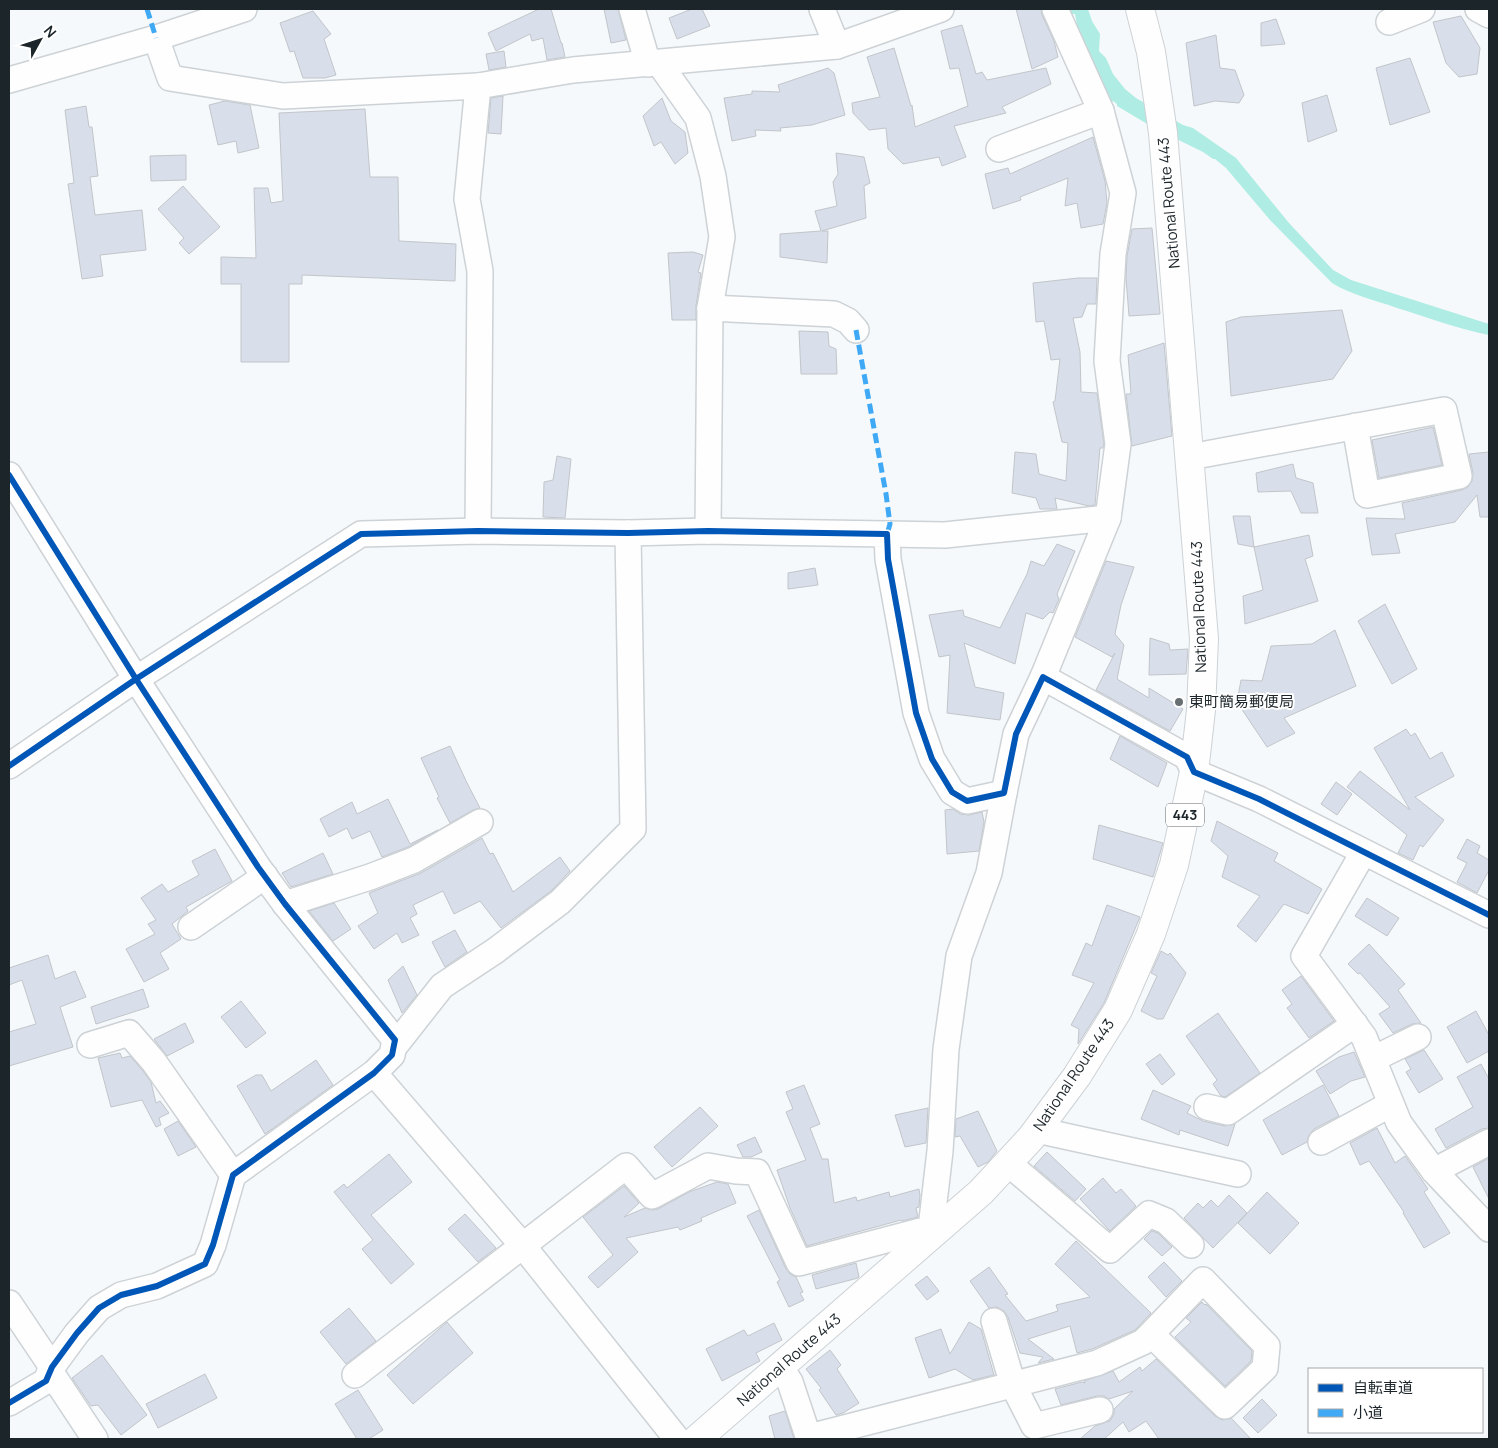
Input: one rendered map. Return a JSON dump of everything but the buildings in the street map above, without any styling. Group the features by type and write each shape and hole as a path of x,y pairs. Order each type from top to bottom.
{"highway":[{"name":"National Route 443","path":"697,1439 981,1192 1037,1130 1077,1076 1118,1010 1151,934 1174,865 1194,772 1201,710 1204,639 1163,133 1152,52 1140,9"}],"street":[{"path":"9,80 156,38 244,9"},
{"path":"632,9 654,63 698,118 713,176 722,237 710,308 708,532"},
{"path":"822,9 836,46"},
{"path":"156,38 170,78 283,96 478,86 573,70 836,46 941,9"},
{"path":"355,1375 626,1166 652,1196 708,1166 736,1171 757,1172 799,1263 920,1231 930,1237 940,1152 946,1049 960,956 989,873 1016,734 1042,677 1108,518 1118,444 1107,361 1113,254 1123,193 1101,111 1055,9"},
{"path":"1389,22 1422,9"},
{"path":"1478,9 1489,15"},
{"path":"478,86 467,199 480,271 478,531"},
{"path":"999,149 1101,111"},
{"path":"710,308 834,314 848,321 856,330"},
{"path":"1190,457 1355,426 1444,410 1459,476 1367,495 1355,426"},
{"path":"9,475 136,679 265,876 285,904 396,1040 392,1055 374,1073 232,1175 213,1245 205,1264 156,1286 121,1295 99,1308 77,1332 51,1369 46,1381 9,1404"},
{"path":"9,766 136,679 361,534 478,531 945,535 1108,518"},
{"path":"394,1047 442,986 495,951 560,902 633,829 628,533"},
{"path":"887,534 888,559 916,713 932,759 952,792 967,801 1004,794"},
{"path":"1042,677 1187,757 1194,772 1259,799 1489,916"},
{"path":"285,904 370,877 414,860 480,822"},
{"path":"1363,853 1304,956 1364,1037 1398,1123 1434,1171 1489,1229"},
{"path":"191,927 265,876"},
{"path":"1207,1107 1228,1112 1355,1024"},
{"path":"90,1045 129,1033 154,1062 232,1175"},
{"path":"1373,1059 1418,1037"},
{"path":"374,1073 523,1246 678,1439"},
{"path":"1321,1142 1391,1104"},
{"path":"1037,1130 1238,1174"},
{"path":"1434,1171 1489,1142"},
{"path":"1008,1163 1110,1250 1149,1214 1166,1221 1192,1245"},
{"path":"780,1367 790,1382 809,1438 1097,1363 1143,1342 1203,1280 1267,1346 1265,1368 1225,1406 1151,1334"},
{"path":"9,1303 95,1439"},
{"path":"994,1321 1013,1385 1034,1426 1100,1410"}],"shaded area":[{"path":"1069,9 1088,9 1092,21 1100,34 1099,51 1106,58 1113,74 1125,89 1136,98 1183,125 1193,128 1236,158 1289,223 1333,270 1351,280 1489,324 1489,335 1363,297 1332,283 1270,220 1226,168 1215,159 1154,128 1117,106 1113,101 1106,100 1078,29 1075,26 1077,25 1075,14 1071,14"}],"marked path":[{"path":"147,9 156,38"},
{"path":"856,330 886,494 890,524 887,534"}],"cycle path":[{"path":"9,475 136,679 258,867 285,904 395,1040 392,1055 374,1073 233,1175 213,1245 205,1264 157,1286 121,1295 99,1308 77,1333 52,1367 46,1381 9,1403"},
{"path":"9,766 136,679 361,534 478,531 628,533 708,531 887,534 888,559 916,713 932,759 952,792 967,801 1004,793 1016,734 1043,677 1187,757 1194,772 1259,799 1489,915"}],"place":[{"name":"東町簡易郵便局","path":"1179,702"}]}
